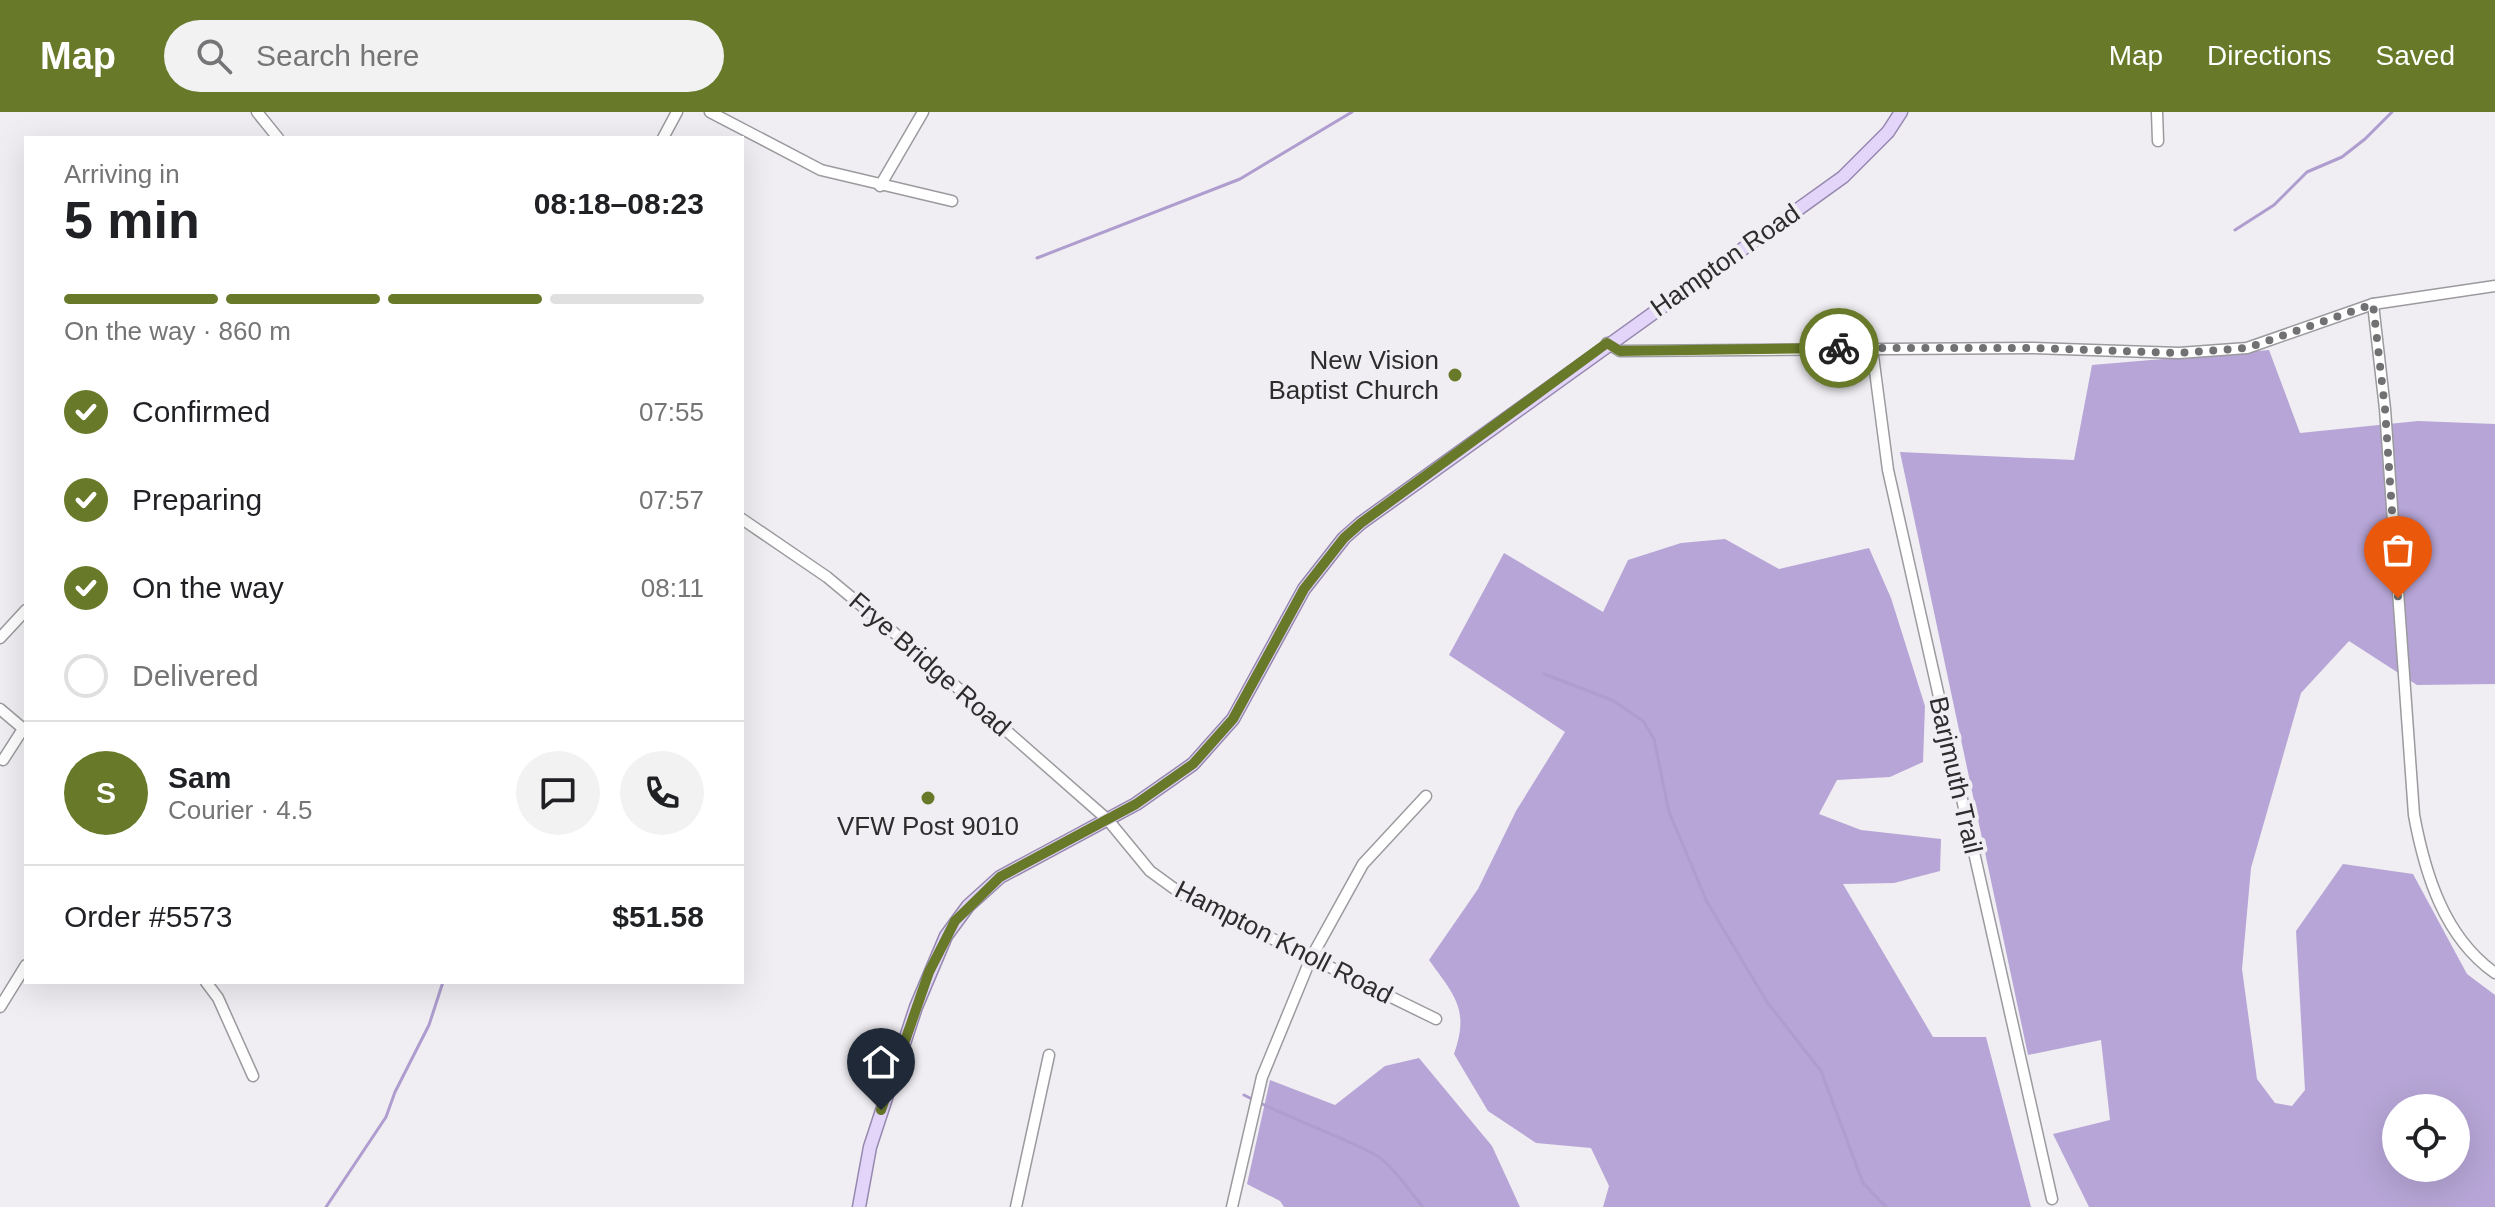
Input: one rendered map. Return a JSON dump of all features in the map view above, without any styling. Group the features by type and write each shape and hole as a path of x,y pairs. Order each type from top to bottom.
{"main road":[{"name":"Hampton Road","path":"859,1207 870,1147 929,972 950,929 975,898 1000,877 1108,820 1168,783 1216,741 1233,719 1304,589 1344,538 1400,493 1607,343 1843,177 1888,132 1901,112"}],"street":[{"path":"257,112 276,136"},
{"path":"664,136 677,112"},
{"path":"710,112 809,165 844,178 952,201"},
{"path":"880,186 923,112"},
{"path":"2157,112 2158,141"},
{"path":"1607,343 1620,351 2033,348 2179,353 2247,348 2373,304 2495,286"},
{"path":"2373,304 2385,409 2416,828 2423,862 2452,927 2472,957 2495,973"},
{"name":"Barjmuth Trail","path":"1872,348 1888,470 2052,1199"},
{"name":"Frye Bridge Road","path":"744,520 850,595 1108,820"},
{"path":"0,638 24,612"},
{"path":"0,709 24,730 3,760"},
{"path":"1232,1207 1262,1077 1311,958 1363,864 1426,796"},
{"name":"Hampton Knoll Road","path":"1108,820 1150,871 1183,895 1436,1019"},
{"path":"0,1007 24,968"},
{"path":"208,984 218,998 253,1076"},
{"path":"1016,1207 1049,1055"}],"shaded area":[{"path":"2269,350 2300,433 2418,421 2495,424 2495,684 2417,685 2349,641 2301,693 2251,868 2242,969 2257,1079 2275,1103 2292,1106 2305,1090 2296,931 2343,864 2413,874 2467,974 2495,995 2495,1207 2089,1207 2053,1134 2110,1120 2101,1040 2028,1055 1900,452 2074,460 2092,365"},
{"path":"1725,539 1779,569 1869,548 1891,598 1925,706 1923,762 1890,777 1837,780 1819,814 1861,830 1941,839 1940,871 1894,883 1843,884 1933,1037 1986,1037 2031,1207 1603,1207 1609,1186 1591,1148 1536,1143 1488,1111 1454,1054 1459,1038 1460,1014 1452,993 1429,960 1478,889 1516,811 1565,732 1449,655 1504,553 1603,612 1628,560 1681,543"},
{"path":"1419,1058 1492,1146 1520,1207 1284,1207 1280,1201 1247,1184 1270,1080 1335,1105 1385,1066"}],"waterway":[{"path":"1037,258 1240,179 1352,112"},
{"path":"2235,230 2274,205 2307,172 2342,157 2392,112"},
{"path":"1544,674 1612,700 1643,721 1654,739 1669,812 1707,902 1767,1002 1821,1071 1863,1183 1886,1207"},
{"path":"326,1207 386,1117 395,1092 429,1025 442,984"},
{"path":"1244,1095 1379,1157 1423,1207"}],"way so far":[{"path":"1839,348 2033,348 2179,353 2247,348 2373,304 2385,409 2398,598"}],"place":[{"name":"New Vision Baptist Church","path":"1455,375"},
{"name":"VFW Post 9010","path":"928,798"}],"route":[{"path":"881,1110 929,972 955,921 982,891 1000,877 1136,804 1193,764 1233,719 1304,589 1344,538 1361,523 1607,343 1620,351 1839,348"}]}
